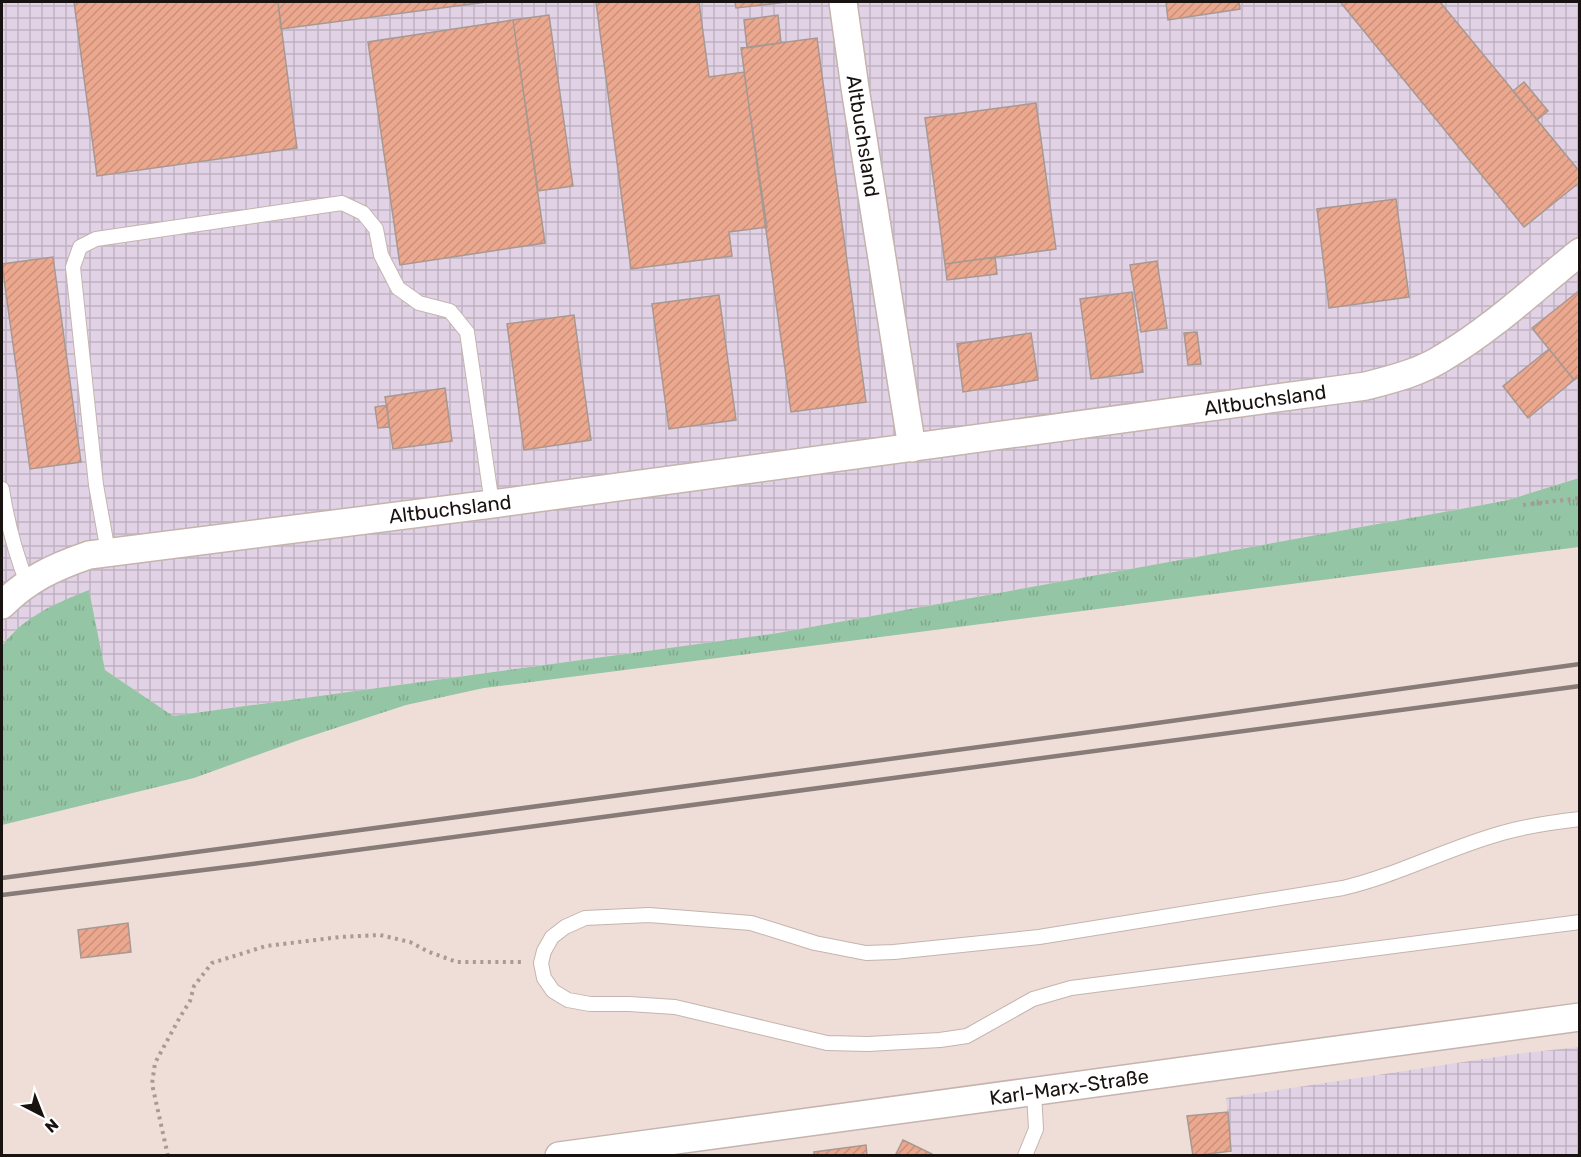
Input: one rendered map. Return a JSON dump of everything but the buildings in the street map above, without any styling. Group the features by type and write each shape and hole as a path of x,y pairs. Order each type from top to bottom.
{"street":[{"name":"Altbuchsland","path":"843,2 912,448"},
{"name":"Altbuchsland","path":"2,605 27,583 43,573 89,555 492,504 1366,386 1419,370 1452,352 1580,252"},
{"name":"Karl-Marx-Straße","path":"559,1155 1580,1017"}],"lane":[{"path":"108,552 96,485 73,267 80,247 96,238 342,202 363,213 376,229 381,255 398,288 419,303 450,311 467,332 492,504"},
{"path":"2,489 16,555 27,583"},
{"path":"1580,819 1531,825 1500,833 1370,881 1343,888 1039,937 866,953 815,943 751,923 649,915 610,916 585,918 565,927 552,937 544,951 541,963 544,978 553,991 568,1000 590,1004 675,1007 827,1043 868,1044 940,1040 967,1036 1033,999 1071,988 1580,922"},
{"path":"1025,1155 1036,1129 1034,1092"}],"path":[{"path":"1523,505 1580,498"},
{"path":"168,1155 152,1084 155,1063 190,1001 194,986 212,963 266,946 340,937 380,935 410,942 457,962 541,963"}],"shaded area":[{"path":"2,2 1579,2 1579,478 1508,500 1477,506 778,633 173,716 105,670 89,590 11,633 2,646"},
{"path":"1579,1047 1579,1155 1232,1155 1226,1098 1516,1054"}],"green space":[{"path":"1579,478 1579,547 484,688 406,705 194,778 2,825 2,646 30,619 89,590 105,670 173,716 778,633 1477,506 1508,500"}],"railway":[{"path":"2,878 1580,664"},
{"path":"2,895 252,864 1580,686"}]}
